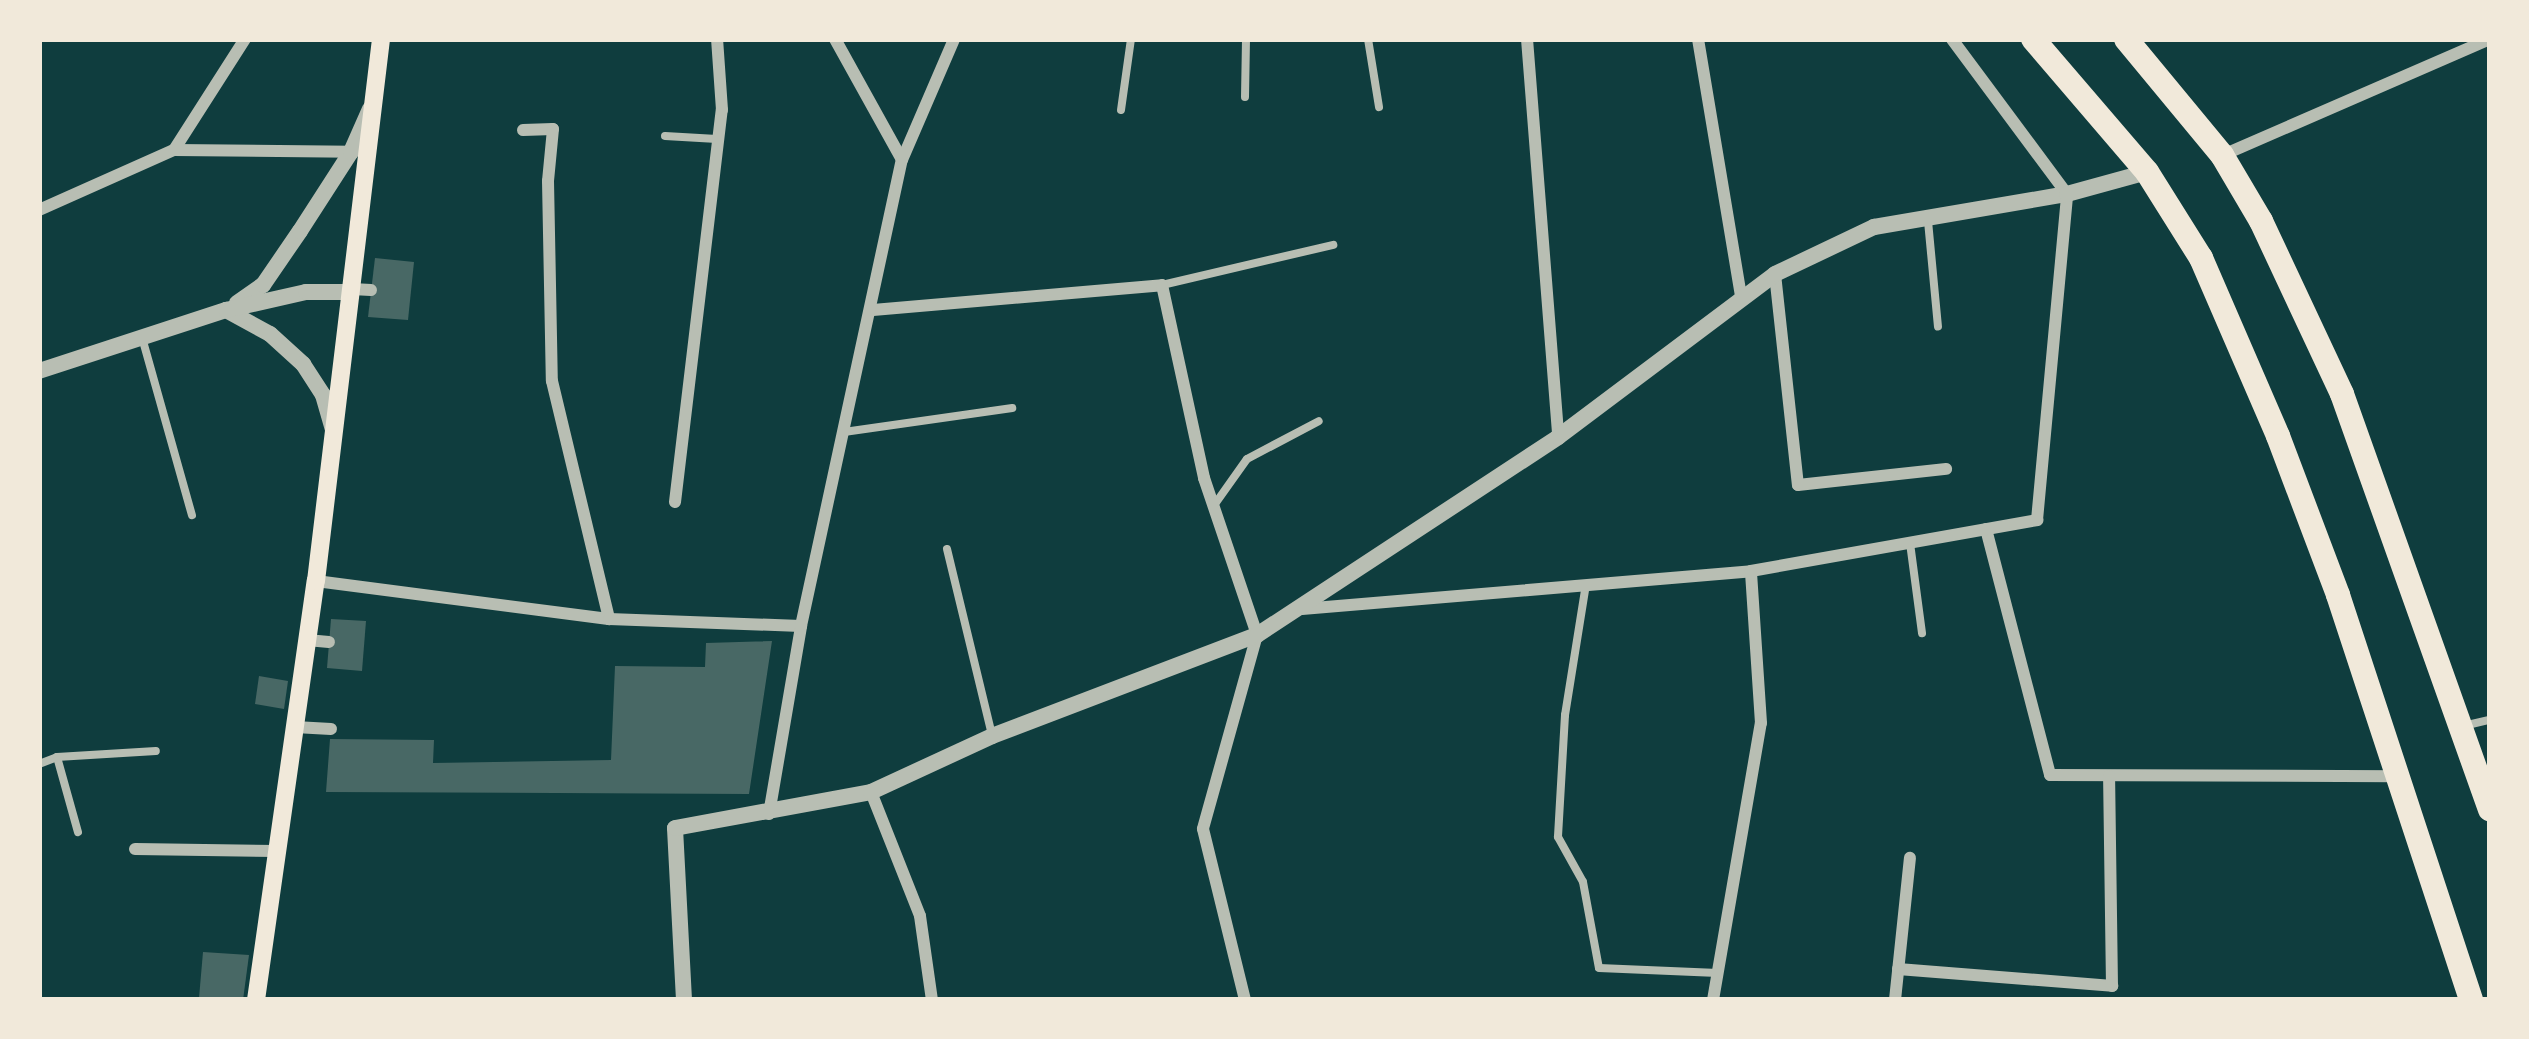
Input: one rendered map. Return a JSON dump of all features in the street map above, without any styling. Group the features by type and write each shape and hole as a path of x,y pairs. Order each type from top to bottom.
{"highway":[{"path":"2033,39 2147,172 2201,258 2278,436 2470,1000"},
{"path":"2126,39 2222,155 2261,221 2342,394 2490,809"}],"main road":[{"path":"256,1000 333,429 358,290 381,39"}],"street":[{"path":"174,150 245,39"},
{"path":"675,502 719,139 717,39"},
{"path":"835,39 902,160"},
{"path":"769,814 801,626 902,160 954,39"},
{"path":"1527,39 1558,437"},
{"path":"1698,39 1741,296"},
{"path":"1302,609 1751,571 2037,520 2067,194 1952,39"},
{"path":"2222,155 2490,39"},
{"path":"226,310 263,285 351,152 374,100"},
{"path":"523,130 554,129 548,181 552,381 609,619"},
{"path":"39,210 174,150 351,152"},
{"path":"684,1000 676,828 871,792 992,736 1257,635 1558,437 1774,274 1874,227 2067,194 2147,172"},
{"path":"1774,274 1798,485 1946,469"},
{"path":"873,310 1162,285 1214,505 1257,635 1203,830 1245,1000"},
{"path":"39,371 226,310 306,292 358,290"},
{"path":"226,310 270,334 303,364 323,394 333,429"},
{"path":"1986,529 2050,775 2397,776"},
{"path":"1713,1000 1761,723 1751,571"},
{"path":"316,581 609,619 801,626"},
{"path":"307,640 329,642"},
{"path":"295,727 331,728"},
{"path":"1898,969 2112,986 2109,776"},
{"path":"871,792 920,916 932,1000"},
{"path":"135,849 277,851"},
{"path":"1895,1000 1910,858"}],"lane":[{"path":"1121,110 1131,39"},
{"path":"1245,97 1246,39"},
{"path":"1368,39 1378,107"},
{"path":"665,136 719,139"},
{"path":"1928,219 1938,327"},
{"path":"1162,285 1334,245"},
{"path":"143,340 192,515"},
{"path":"842,432 1012,408"},
{"path":"1214,505 1247,459 1319,421"},
{"path":"1910,542 1922,633"},
{"path":"947,550 992,736"},
{"path":"1586,583 1565,715 1558,837 1582,882 1599,968 1718,973"},
{"path":"2462,726 2490,720"},
{"path":"39,764 57,757 156,752"},
{"path":"57,757 79,832"}],"building":[{"path":"375,258 414,262 408,320 368,317"},
{"path":"331,619 366,621 362,671 327,668"},
{"path":"772,641 749,794 326,792 330,739 434,740 433,763 611,760 615,666 705,667 706,643"},
{"path":"259,676 288,681 284,709 255,704"},
{"path":"203,952 249,955 243,1000 199,998"}]}
